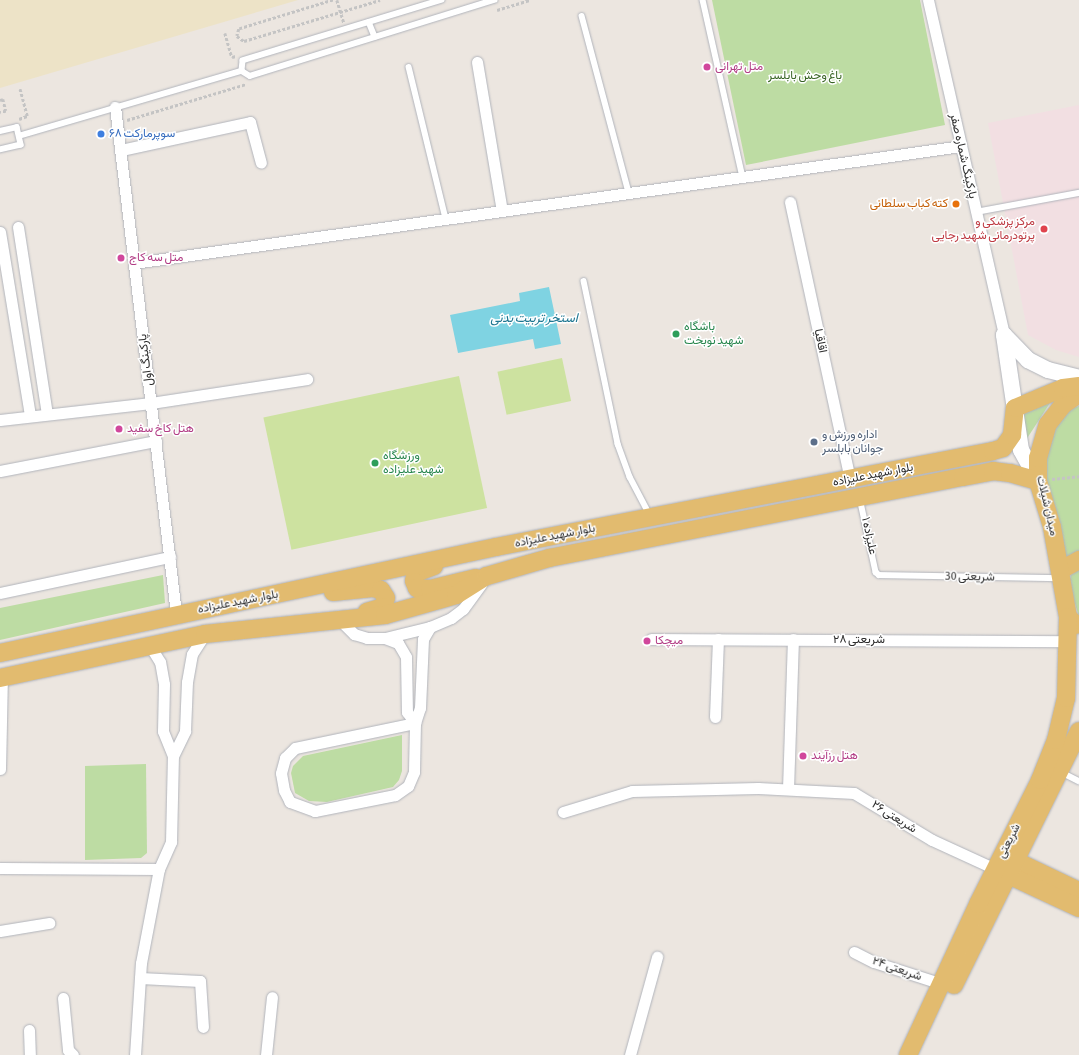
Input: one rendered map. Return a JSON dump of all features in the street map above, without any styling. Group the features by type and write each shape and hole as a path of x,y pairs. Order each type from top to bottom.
{"main road":[{"path":"1004,335 1028,360 1048,370 1079,378"},
{"path":"1004,335 1021,450 1038,481"},
{"path":"1015,408 1063,388 1079,386"},
{"name":"میدان شیلات","path":"1071,629 1052,526 1038,481 1038,458 1044,432 1063,405 1079,394"},
{"name":"بلوار شهید علیزاده","path":"0,653 176,614 296,591 496,547 850,480 1003,448 1012,435 1015,408"},
{"name":"بلوار شهید علیزاده","path":"1,678 205,634 338,618 364,618 414,609 456,595 487,576 548,558 992,471 1010,473 1038,481"},
{"path":"487,576 423,590 417,588 414,582 416,574 421,570 496,547"},
{"path":"1061,574 1079,560"},
{"path":"296,591 336,592 373,588 382,590 386,595 386,602 381,609 338,618"},
{"name":"شریعتی","path":"921,1055 1007,868 1056,740 1066,698 1071,629"},
{"name":"شریعتی","path":"908,1055 942,984 1060,772 1079,731"},
{"path":"1007,868 1079,891"},
{"path":"1007,868 1079,908"}],"street":[{"name":"پارکینگ شماره صفر","path":"928,0 1004,335"},
{"path":"477,62 502,211"},
{"name":"پارکینگ اول","path":"116,107 176,614"},
{"path":"120,150 250,122 261,164"},
{"path":"134,263 961,146"},
{"name":"اقاقیا","path":"790,202 850,480"},
{"path":"18,227 47,414"},
{"path":"0,232 30,416"},
{"path":"0,420 151,403 307,379"},
{"path":"0,471 156,441"},
{"path":"0,593 170,557"},
{"path":"338,618 354,634 367,638 385,638 430,627 451,618 463,609 487,576"},
{"path":"415,723 295,748 286,758 281,773 284,790 290,802 315,811 395,795 408,786 414,772 415,723 420,708 423,639 430,627"},
{"name":"شریعتی ۲۸","path":"652,639 793,639 1071,629"},
{"path":"135,1055 140,978 159,869 170,842 173,756 185,731 187,682 192,654 205,634"},
{"path":"385,638 398,643 406,657 407,712 415,723"},
{"path":"715,717 718,639"},
{"path":"788,789 793,639"},
{"path":"150,646 160,662 164,684 163,731 173,756"},
{"path":"0,769 1,678"},
{"name":"شریعتی ۲۶","path":"563,812 632,791 788,789 854,793 932,840 1007,868"},
{"path":"0,868 159,869"},
{"path":"0,931 49,923"},
{"name":"شریعتی ۲۴","path":"854,952 874,962 942,984"},
{"path":"630,1055 657,957"},
{"path":"140,978 200,981 203,1027"},
{"path":"266,1055 272,997"},
{"path":"63,998 68,1050 73,1055"},
{"path":"29,1030 30,1055"}],"lane":[{"path":"242,71 243,61 442,0"},
{"path":"19,136 242,71 250,76 494,0"},
{"path":"703,0 743,177"},
{"path":"582,16 629,193"},
{"path":"369,22 375,37"},
{"path":"409,67 446,219"},
{"path":"0,131 17,127 20,145 0,150"},
{"path":"976,212 1079,193"},
{"path":"584,281 618,444 630,476 651,517"},
{"name":"علیزاده ۱","path":"860,498 878,574"},
{"name":"شریعتی 30","path":"878,574 1061,574"},
{"path":"1060,772 1079,781"}],"path":[{"path":"333,0 239,29 237,36 244,41 380,0"},
{"path":"338,0 346,29"},
{"path":"14,120 27,116 20,89"},
{"path":"0,100 4,99 6,111 0,113"},
{"path":"1038,481 1079,476"}],"shaded area":[{"name":"مرکز پزشکی و پرتودرمانی شهید رجایی","path":"1079,105 1079,357 1056,350 1028,335 988,123"}],"green space":[{"name":"باغ وحش بابلسر","path":"712,0 920,0 945,125 746,165"},
{"path":"562,358 571,401 507,415 497,372"},
{"name":"ورزشگاه شهید علیزاده","path":"459,376 487,508 291,550 263,418"},
{"path":"1050,403 1026,440 1021,414"},
{"path":"1079,406 1079,553 1062,561 1044,476 1044,459 1052,430 1069,409"},
{"path":"1079,569 1079,617 1069,584 1071,575"},
{"path":"163,575 165,603 0,640 0,608"},
{"path":"402,735 402,771 399,780 393,787 327,802 309,801 295,793 291,773 293,766 303,756"},
{"path":"146,764 147,853 141,858 85,860 85,766"}],"sand":[{"path":"0,0 298,0 0,88"}],"water":[{"name":"استخر تربیت بدنی","path":"549,287 561,344 535,349 533,339 458,353 450,315 520,301 519,293"}],"place":[{"name":"متل تهرانی","path":"707,67"},
{"name":"سوپرمارکت ۶۸","path":"101,134"},
{"name":"کته کباب سلطانی","path":"956,204"},
{"name":"مرکز پزشکی و پرتودرمانی شهید رجایی","path":"1044,229"},
{"name":"متل سه کاج","path":"121,258"},
{"name":"باشگاه شهید نوبخت","path":"676,334"},
{"name":"هتل کاخ سفید","path":"119,429"},
{"name":"اداره ورزش و جوانان بابلسر","path":"814,442"},
{"name":"ورزشگاه شهید علیزاده","path":"375,463"},
{"name":"میچکا","path":"647,641"},
{"name":"هتل رزآیند","path":"803,756"}]}
